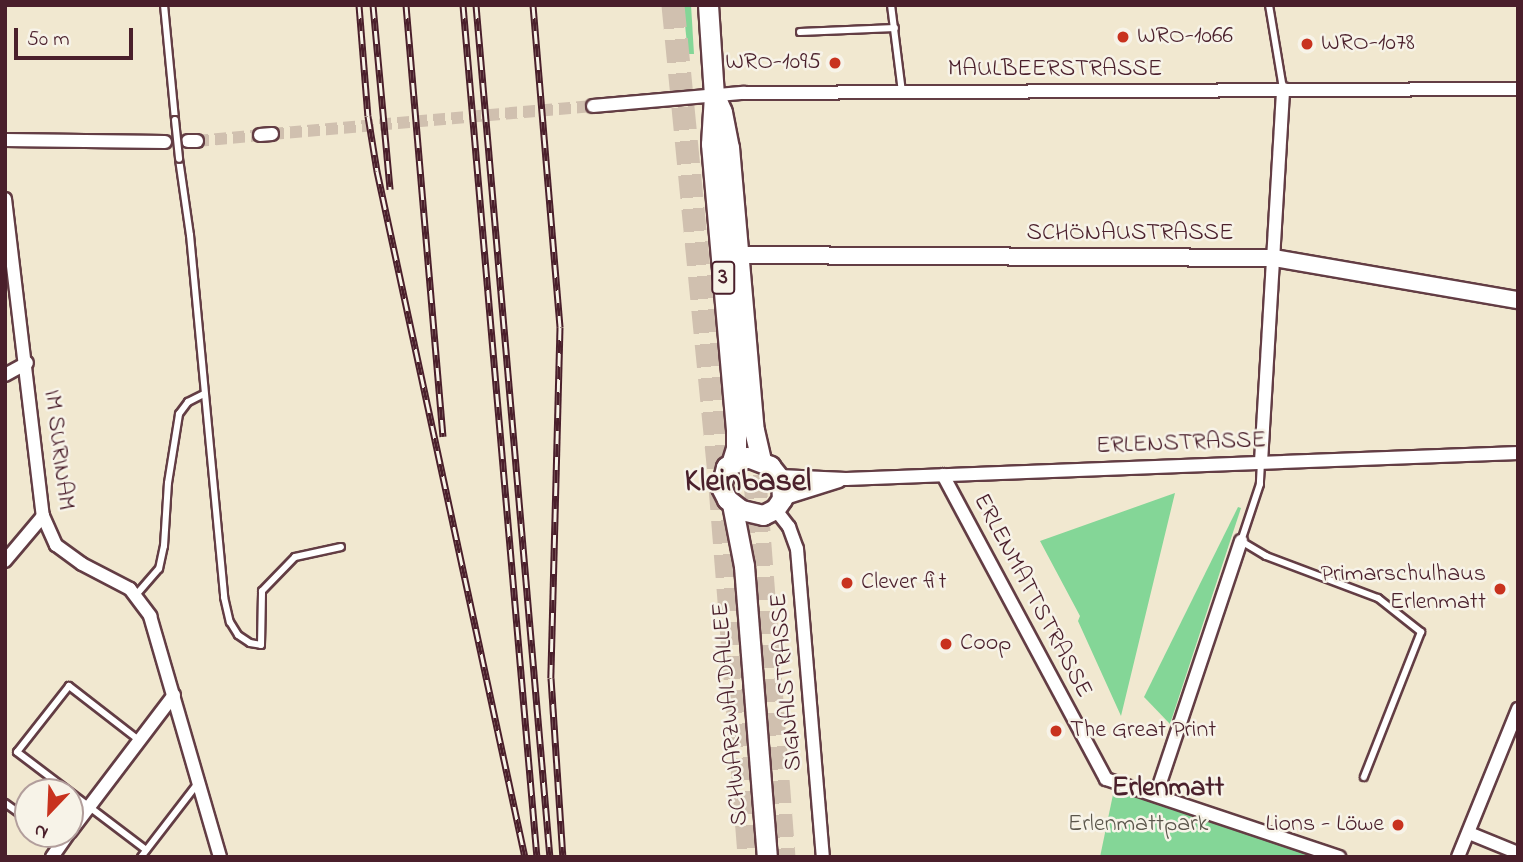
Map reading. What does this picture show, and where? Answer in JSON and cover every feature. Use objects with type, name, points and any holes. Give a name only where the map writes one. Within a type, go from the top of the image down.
[{"type":"main road","name":"3","points":[[708,5],[714,95],[711,144],[736,432],[736,452],[721,481],[724,494],[732,504]]},
{"type":"main road","name":"3","points":[[714,95],[722,112],[729,147],[756,450],[761,461]]},
{"type":"main road","points":[[732,461],[747,457],[761,461],[779,476],[783,486],[778,504],[756,516],[732,504]]},
{"type":"main road","name":"SCHWARZWALDALLEE","points":[[732,504],[744,566],[767,857]]},
{"type":"main road","name":"SCHWARZWALDALLEE","points":[[744,566],[756,516]]},
{"type":"street","points":[[1261,462],[1283,89]]},
{"type":"street","name":"MAULBEERSTRASSE","points":[[593,106],[714,95],[1518,89]]},
{"type":"street","points":[[5,140],[165,142]]},
{"type":"street","name":"IM SURINAM","points":[[5,202],[27,363],[43,516],[56,545],[82,564],[130,589],[150,616],[220,857]]},
{"type":"street","name":"SCHÖNAUSTRASSE","points":[[739,255],[1274,258],[1518,299]]},
{"type":"street","points":[[5,375],[27,363]]},
{"type":"street","name":"ERLENSTRASSE","points":[[779,476],[846,479],[1518,453]]},
{"type":"street","name":"ERLENMATTSTRASSE","points":[[943,475],[1106,779],[1339,857]]},
{"type":"street","name":"ERLENSTRASSE","points":[[778,504],[846,479]]},
{"type":"street","name":"SIGNALSTRASSE","points":[[778,504],[797,549],[823,857]]},
{"type":"street","points":[[5,561],[43,516]]},
{"type":"street","points":[[1156,795],[1241,541]]},
{"type":"street","points":[[84,814],[174,695]]},
{"type":"street","points":[[1458,857],[1518,709]]},
{"type":"street","points":[[1469,833],[1518,853]]},
{"type":"lane","points":[[164,5],[179,159],[190,235],[224,597],[230,622],[238,635],[250,643],[261,645],[262,590],[295,557],[341,547]]},
{"type":"lane","points":[[891,5],[902,92]]},
{"type":"lane","points":[[1269,5],[1283,89]]},
{"type":"lane","points":[[800,32],[895,28]]},
{"type":"lane","points":[[135,596],[159,569],[179,414],[188,402],[204,394]]},
{"type":"lane","points":[[1261,462],[1260,484],[1241,541],[1266,556],[1378,598],[1421,632],[1364,777]]},
{"type":"lane","points":[[140,741],[69,686],[17,752],[146,850]]},
{"type":"lane","points":[[141,857],[199,782]]},
{"type":"green space","points":[[683,5],[691,5],[694,54],[688,54]]},
{"type":"green space","points":[[1175,493],[1121,716],[1078,621],[1080,616],[1040,541]]},
{"type":"green space","points":[[1238,507],[1241,508],[1170,724],[1144,697]]},
{"type":"green space","name":"Erlenmattpark","points":[[1115,785],[1326,857],[1100,857]]},
{"type":"tunnel","points":[[673,5],[720,486],[749,857]]},
{"type":"tunnel","points":[[272,134],[593,106]]},
{"type":"tunnel","points":[[197,141],[260,135]]},
{"type":"tunnel","points":[[752,441],[784,857]]},
{"type":"railway","points":[[359,5],[368,116],[377,171],[525,857]]},
{"type":"railway","points":[[373,5],[390,189]]},
{"type":"railway","points":[[406,5],[443,436]]},
{"type":"railway","points":[[463,5],[537,857]]},
{"type":"railway","points":[[476,5],[550,857]]},
{"type":"railway","points":[[533,5],[560,327],[551,678],[563,857]]},
{"type":"place","name":"WRO-1066","points":[[1123,37]]},
{"type":"place","name":"WRO-1078","points":[[1307,44]]},
{"type":"place","name":"WRO-1095","points":[[835,63]]},
{"type":"place","name":"Clever fit","points":[[847,583]]},
{"type":"place","name":"Primarschulhaus Erlenmatt","points":[[1500,589]]},
{"type":"place","name":"Coop","points":[[946,644]]},
{"type":"place","name":"The Great Print","points":[[1056,731]]},
{"type":"place","name":"Lions - Löwe","points":[[1398,825]]},
{"type":"district","name":"Kleinbasel","points":[[748,483]]},
{"type":"district","name":"Erlenmatt","points":[[1168,789]]}]
